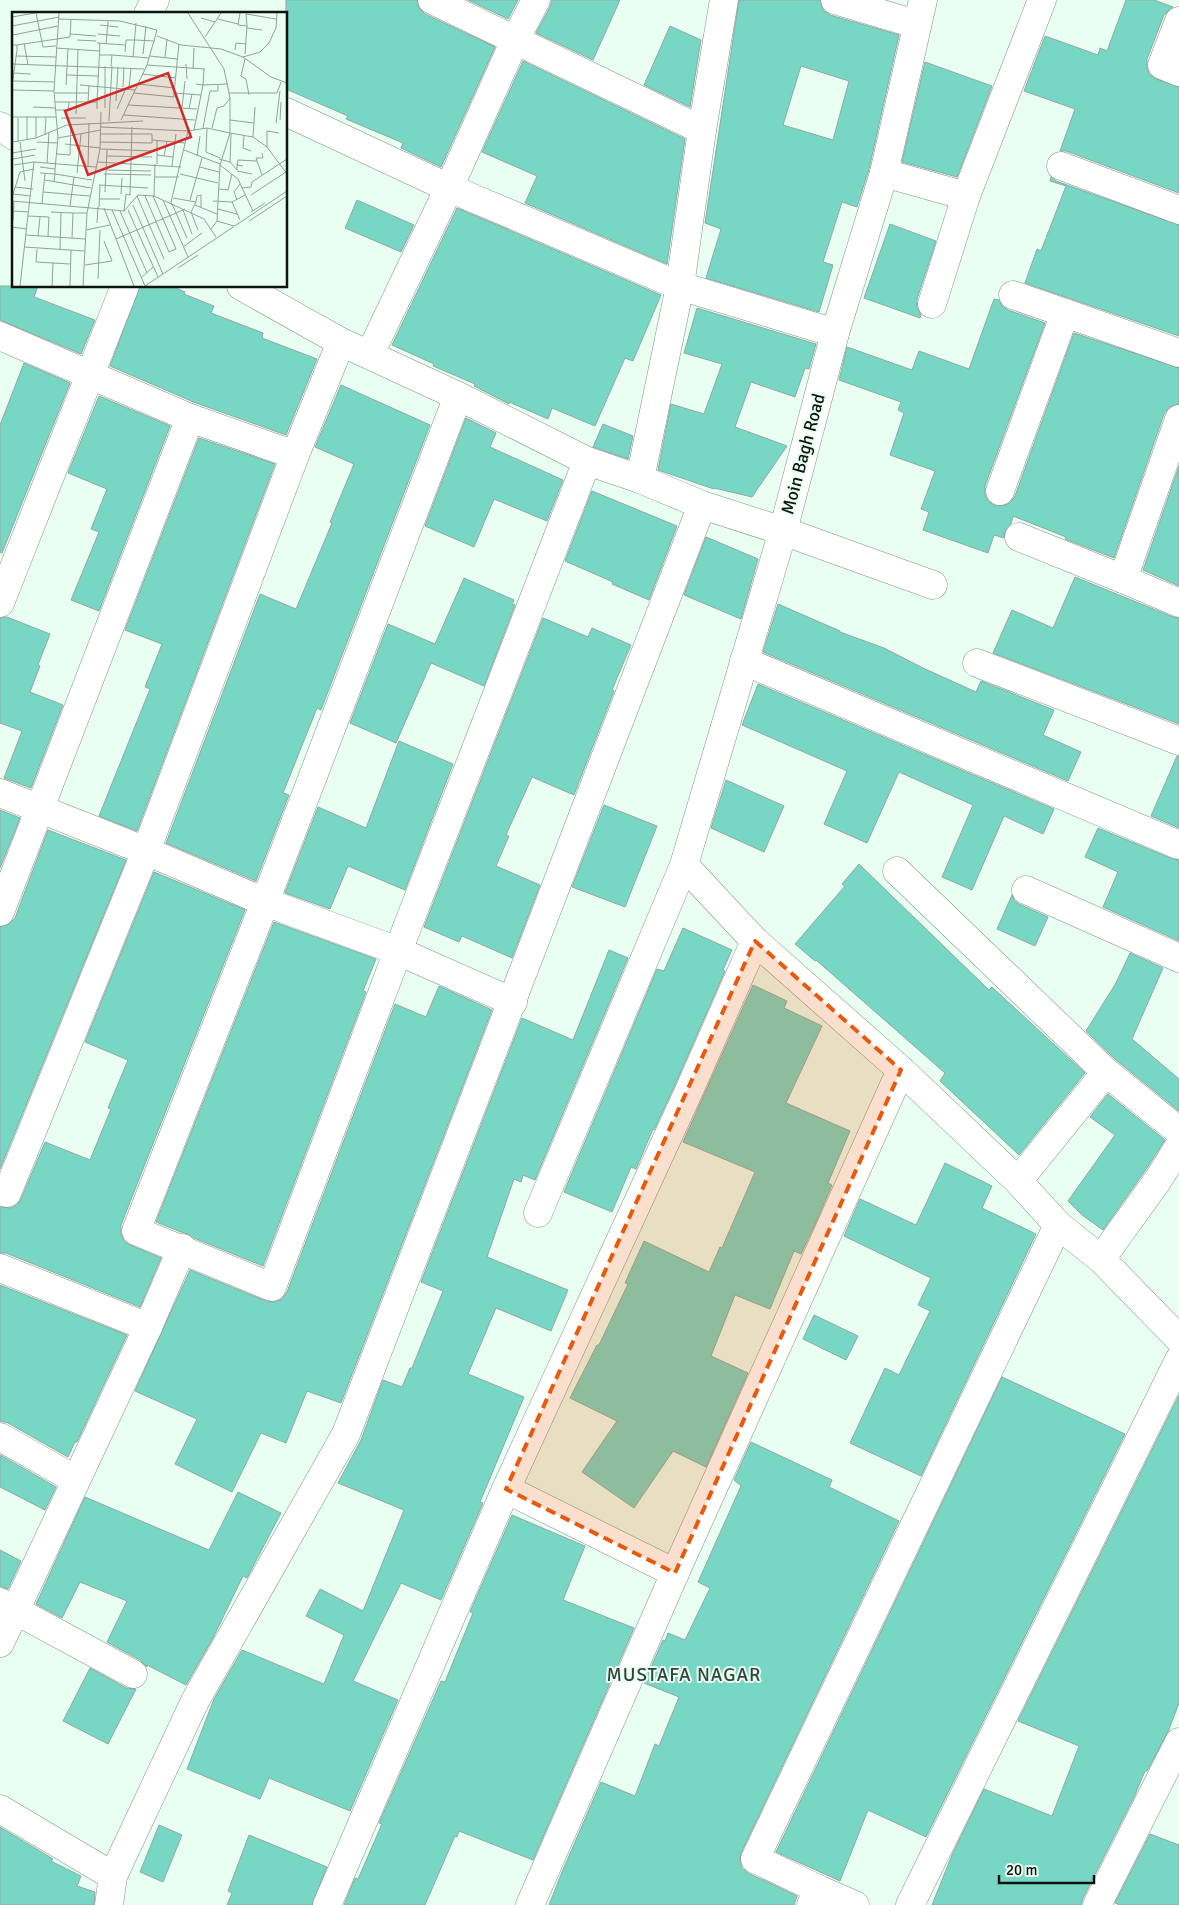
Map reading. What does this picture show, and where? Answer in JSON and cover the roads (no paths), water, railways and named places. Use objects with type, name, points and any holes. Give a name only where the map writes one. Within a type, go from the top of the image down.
[{"type":"street","points":[[149,12],[155,0]]},
{"type":"street","points":[[432,0],[702,130]]},
{"type":"street","points":[[370,354],[450,188],[516,40],[536,0]]},
{"type":"street","points":[[640,479],[680,286],[702,130],[724,0]]},
{"type":"street","points":[[835,0],[919,12]]},
{"type":"street","points":[[932,304],[966,196],[1042,0]]},
{"type":"street","name":"Moin Bagh Road","points":[[245,288],[341,342],[458,396],[587,461],[640,479],[702,505],[783,531],[835,332],[884,173],[919,12]]},
{"type":"street","points":[[1179,21],[1162,66],[1179,72]]},
{"type":"street","points":[[288,113],[450,188],[680,286],[835,332]]},
{"type":"street","points":[[0,126],[12,135]]},
{"type":"street","points":[[1061,166],[1179,210]]},
{"type":"street","points":[[884,173],[966,196]]},
{"type":"street","points":[[0,603],[125,288]]},
{"type":"street","points":[[1013,295],[1179,353]]},
{"type":"street","points":[[1000,491],[1065,312]]},
{"type":"street","points":[[0,336],[190,418],[295,455]]},
{"type":"street","points":[[7,1194],[146,851],[295,455],[341,342]]},
{"type":"street","points":[[458,396],[265,902],[136,1231],[182,1248],[272,1287],[398,951],[587,461]]},
{"type":"street","points":[[0,912],[190,418]]},
{"type":"street","points":[[1123,579],[1177,430]]},
{"type":"street","points":[[110,1905],[113,1876],[195,1701],[346,1434],[702,505]]},
{"type":"street","points":[[538,1213],[684,864],[783,531],[933,585]]},
{"type":"street","points":[[1019,537],[1179,602]]},
{"type":"street","points":[[744,661],[1179,845]]},
{"type":"street","points":[[977,663],[1179,741]]},
{"type":"street","points":[[0,793],[146,851],[265,902],[398,951],[513,1002]]},
{"type":"street","points":[[684,864],[755,940],[901,1070],[1018,1181],[1058,1225],[1101,1259],[1179,1339]]},
{"type":"street","points":[[897,870],[1106,1072],[1179,1131]]},
{"type":"street","points":[[1026,890],[1179,958]]},
{"type":"street","points":[[327,1905],[506,1489],[688,1093],[755,940]]},
{"type":"street","points":[[530,1905],[675,1573],[901,1070]]},
{"type":"street","points":[[1018,1181],[1106,1072]]},
{"type":"street","points":[[1101,1259],[1168,1185],[1179,1146]]},
{"type":"street","points":[[855,1905],[815,1897],[755,1859],[1058,1225]]},
{"type":"street","points":[[0,1643],[8,1606],[76,1480],[148,1327],[182,1248]]},
{"type":"street","points":[[0,1268],[148,1327]]},
{"type":"street","points":[[910,1905],[1179,1360]]},
{"type":"street","points":[[0,1436],[76,1480]]},
{"type":"street","points":[[506,1489],[675,1573]]},
{"type":"street","points":[[8,1606],[133,1674]]},
{"type":"street","points":[[1097,1905],[1179,1742]]},
{"type":"street","points":[[0,1808],[113,1876]]},
{"type":"district","name":"MUSTAFA NAGAR","points":[[684,1675]]}]
